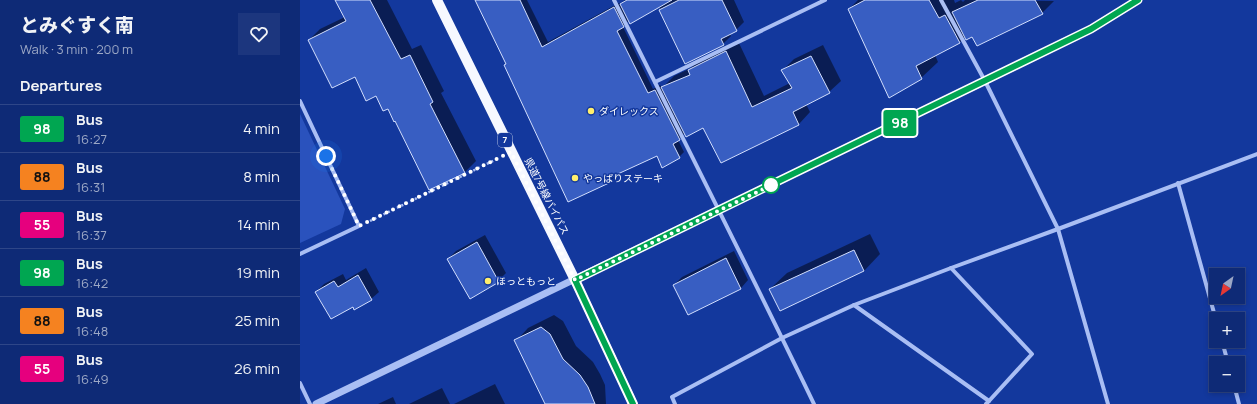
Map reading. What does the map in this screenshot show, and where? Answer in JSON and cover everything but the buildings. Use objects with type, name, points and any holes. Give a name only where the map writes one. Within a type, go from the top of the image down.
[{"type":"main road","name":"県道7号線バイパス","points":[[437,0],[575,280],[633,404]]},
{"type":"street","points":[[614,0],[720,210],[814,404]]},
{"type":"street","points":[[655,82],[825,0]]},
{"type":"street","points":[[941,0],[985,81],[1058,229],[1108,404]]},
{"type":"street","points":[[316,404],[720,210],[1091,29],[1138,0]]},
{"type":"street","points":[[300,100],[359,226],[300,254]]},
{"type":"street","points":[[675,404],[672,397],[782,338],[854,305],[1257,154]]},
{"type":"street","points":[[1178,183],[1214,312]]},
{"type":"street","points":[[854,305],[987,403],[1032,354],[951,268]]},
{"type":"street","points":[[300,383],[310,404]]},
{"type":"street","points":[[1236,392],[1239,404]]},
{"type":"path","points":[[359,226],[511,152]]},
{"type":"shaded area","points":[[300,114],[345,209],[341,224],[300,243]]},
{"type":"bus line","name":"98","points":[[633,404],[575,280],[1091,29],[1138,0]]},
{"type":"place","name":"ダイレックス","points":[[591,111]]},
{"type":"place","name":"やっぱりステーキ","points":[[575,178]]},
{"type":"place","name":"ほっともっと","points":[[488,281]]},
{"type":"route","points":[[326,156],[359,226],[511,152],[575,280],[776,183],[771,185]]}]
